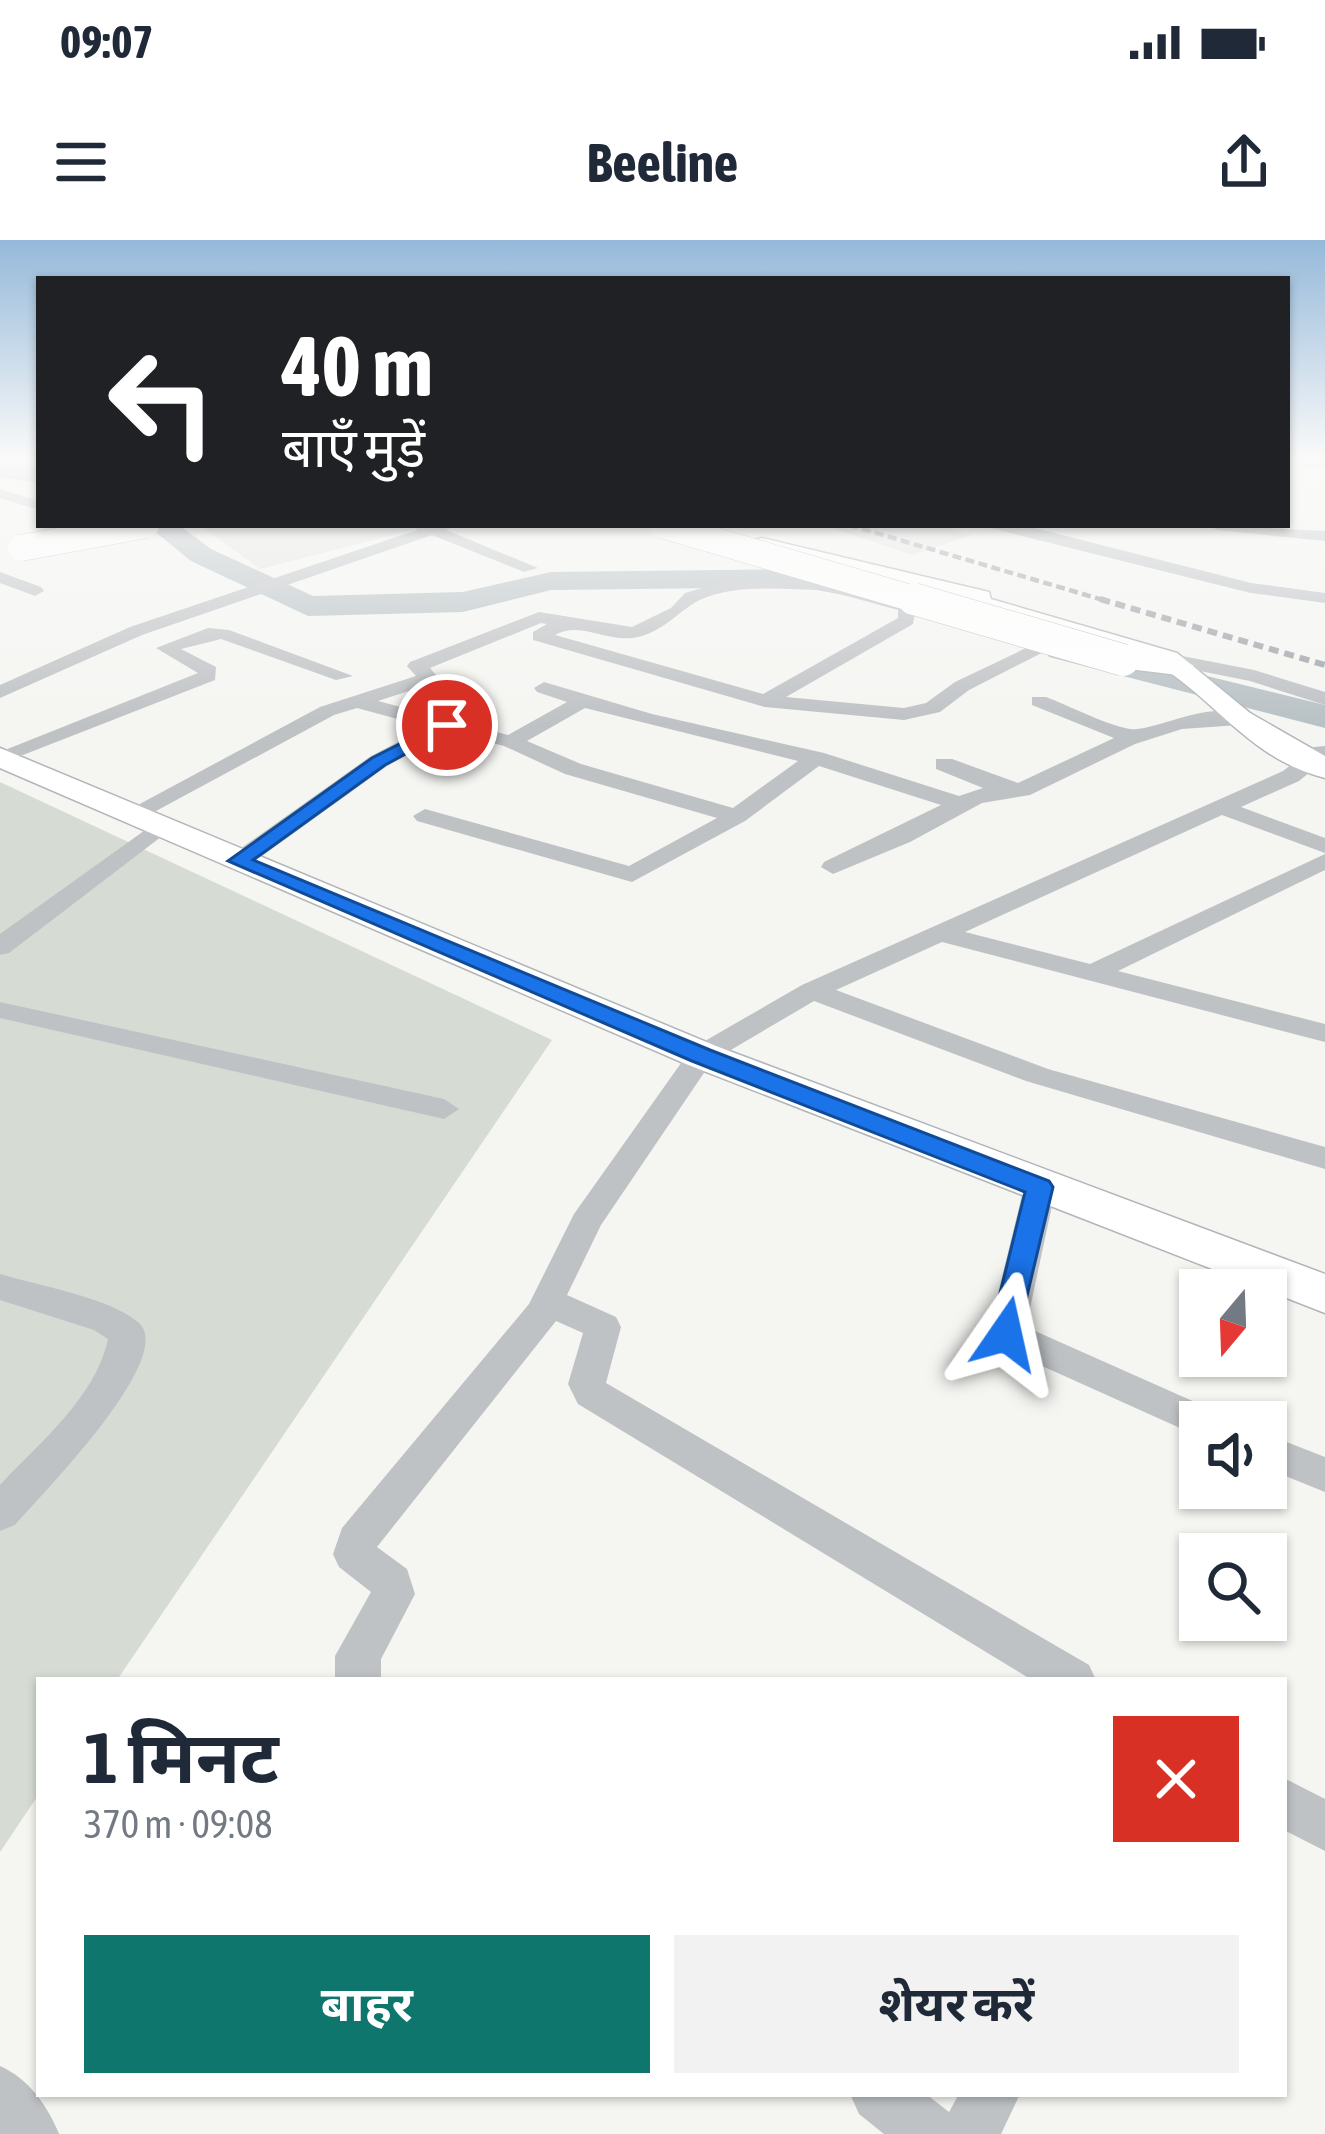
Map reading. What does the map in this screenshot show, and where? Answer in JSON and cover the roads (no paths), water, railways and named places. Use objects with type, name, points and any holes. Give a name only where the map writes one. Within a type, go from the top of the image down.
[{"type":"main road","points":[[742,548],[1123,660],[1188,667]]},
{"type":"street","points":[[0,692],[136,631],[373,548]]},
{"type":"street","points":[[484,548],[530,568]]},
{"type":"street","points":[[750,548],[1079,630],[1188,667],[1255,676],[1325,700]]},
{"type":"street","points":[[775,548],[1103,629],[1188,667],[1240,714],[1320,759]]},
{"type":"street","points":[[1096,548],[1251,588],[1325,598]]},
{"type":"street","points":[[0,577],[35,591]]},
{"type":"street","points":[[0,947],[148,819],[327,711],[423,680],[427,675],[417,666],[449,657],[496,632],[539,616],[621,634],[636,632],[677,612],[691,597],[726,586],[826,585],[907,607],[908,620],[765,700]]},
{"type":"street","points":[[566,621],[539,636],[765,700],[853,711],[920,713],[962,686],[1079,630]]},
{"type":"street","points":[[2,757],[208,676],[209,671],[166,648],[208,633],[344,676]]},
{"type":"street","points":[[544,688],[901,780],[957,803]]},
{"type":"street","points":[[354,701],[460,726],[573,769],[737,816]]},
{"type":"street","points":[[511,742],[583,701]]},
{"type":"street","points":[[1039,701],[1134,738]]},
{"type":"street","points":[[944,764],[1000,787],[1022,790],[1179,719],[1240,714]]},
{"type":"street","points":[[238,861],[304,810],[442,725]]},
{"type":"street","points":[[2,757],[701,1055],[1325,1294]]},
{"type":"street","points":[[424,816],[624,875],[638,873],[737,816],[816,758]]},
{"type":"street","points":[[358,1677],[358,1656],[393,1594],[392,1583],[359,1561],[357,1541],[548,1306],[548,1295],[586,1222],[701,1055],[812,991],[1320,759]]},
{"type":"street","points":[[832,867],[897,839],[957,803],[1000,787]]},
{"type":"street","points":[[1218,806],[1325,846]]},
{"type":"street","points":[[1091,974],[1325,861]]},
{"type":"street","points":[[941,934],[1325,1033]]},
{"type":"street","points":[[812,991],[1037,1075],[1325,1158]]},
{"type":"street","points":[[0,1010],[444,1109]]},
{"type":"street","points":[[1040,1187],[1006,1334],[1179,1412]]},
{"type":"street","points":[[0,1287],[107,1320],[128,1334],[128,1354],[104,1390],[0,1513]]},
{"type":"street","points":[[548,1306],[603,1327],[587,1384],[592,1393],[1067,1677]]},
{"type":"street","points":[[1287,1459],[1325,1475]]},
{"type":"street","points":[[1287,1805],[1325,1826]]},
{"type":"street","points":[[0,2095],[30,2134]]},
{"type":"street","points":[[884,2097],[931,2134]]},
{"type":"street","points":[[969,2134],[989,2097]]},
{"type":"waterway","points":[[192,548],[308,606],[463,602],[551,581],[800,578],[877,592]]},
{"type":"waterway","points":[[1061,650],[1325,717]]},
{"type":"railway","points":[[928,548],[1110,602]]},
{"type":"railway","points":[[1100,599],[1325,665]]}]
